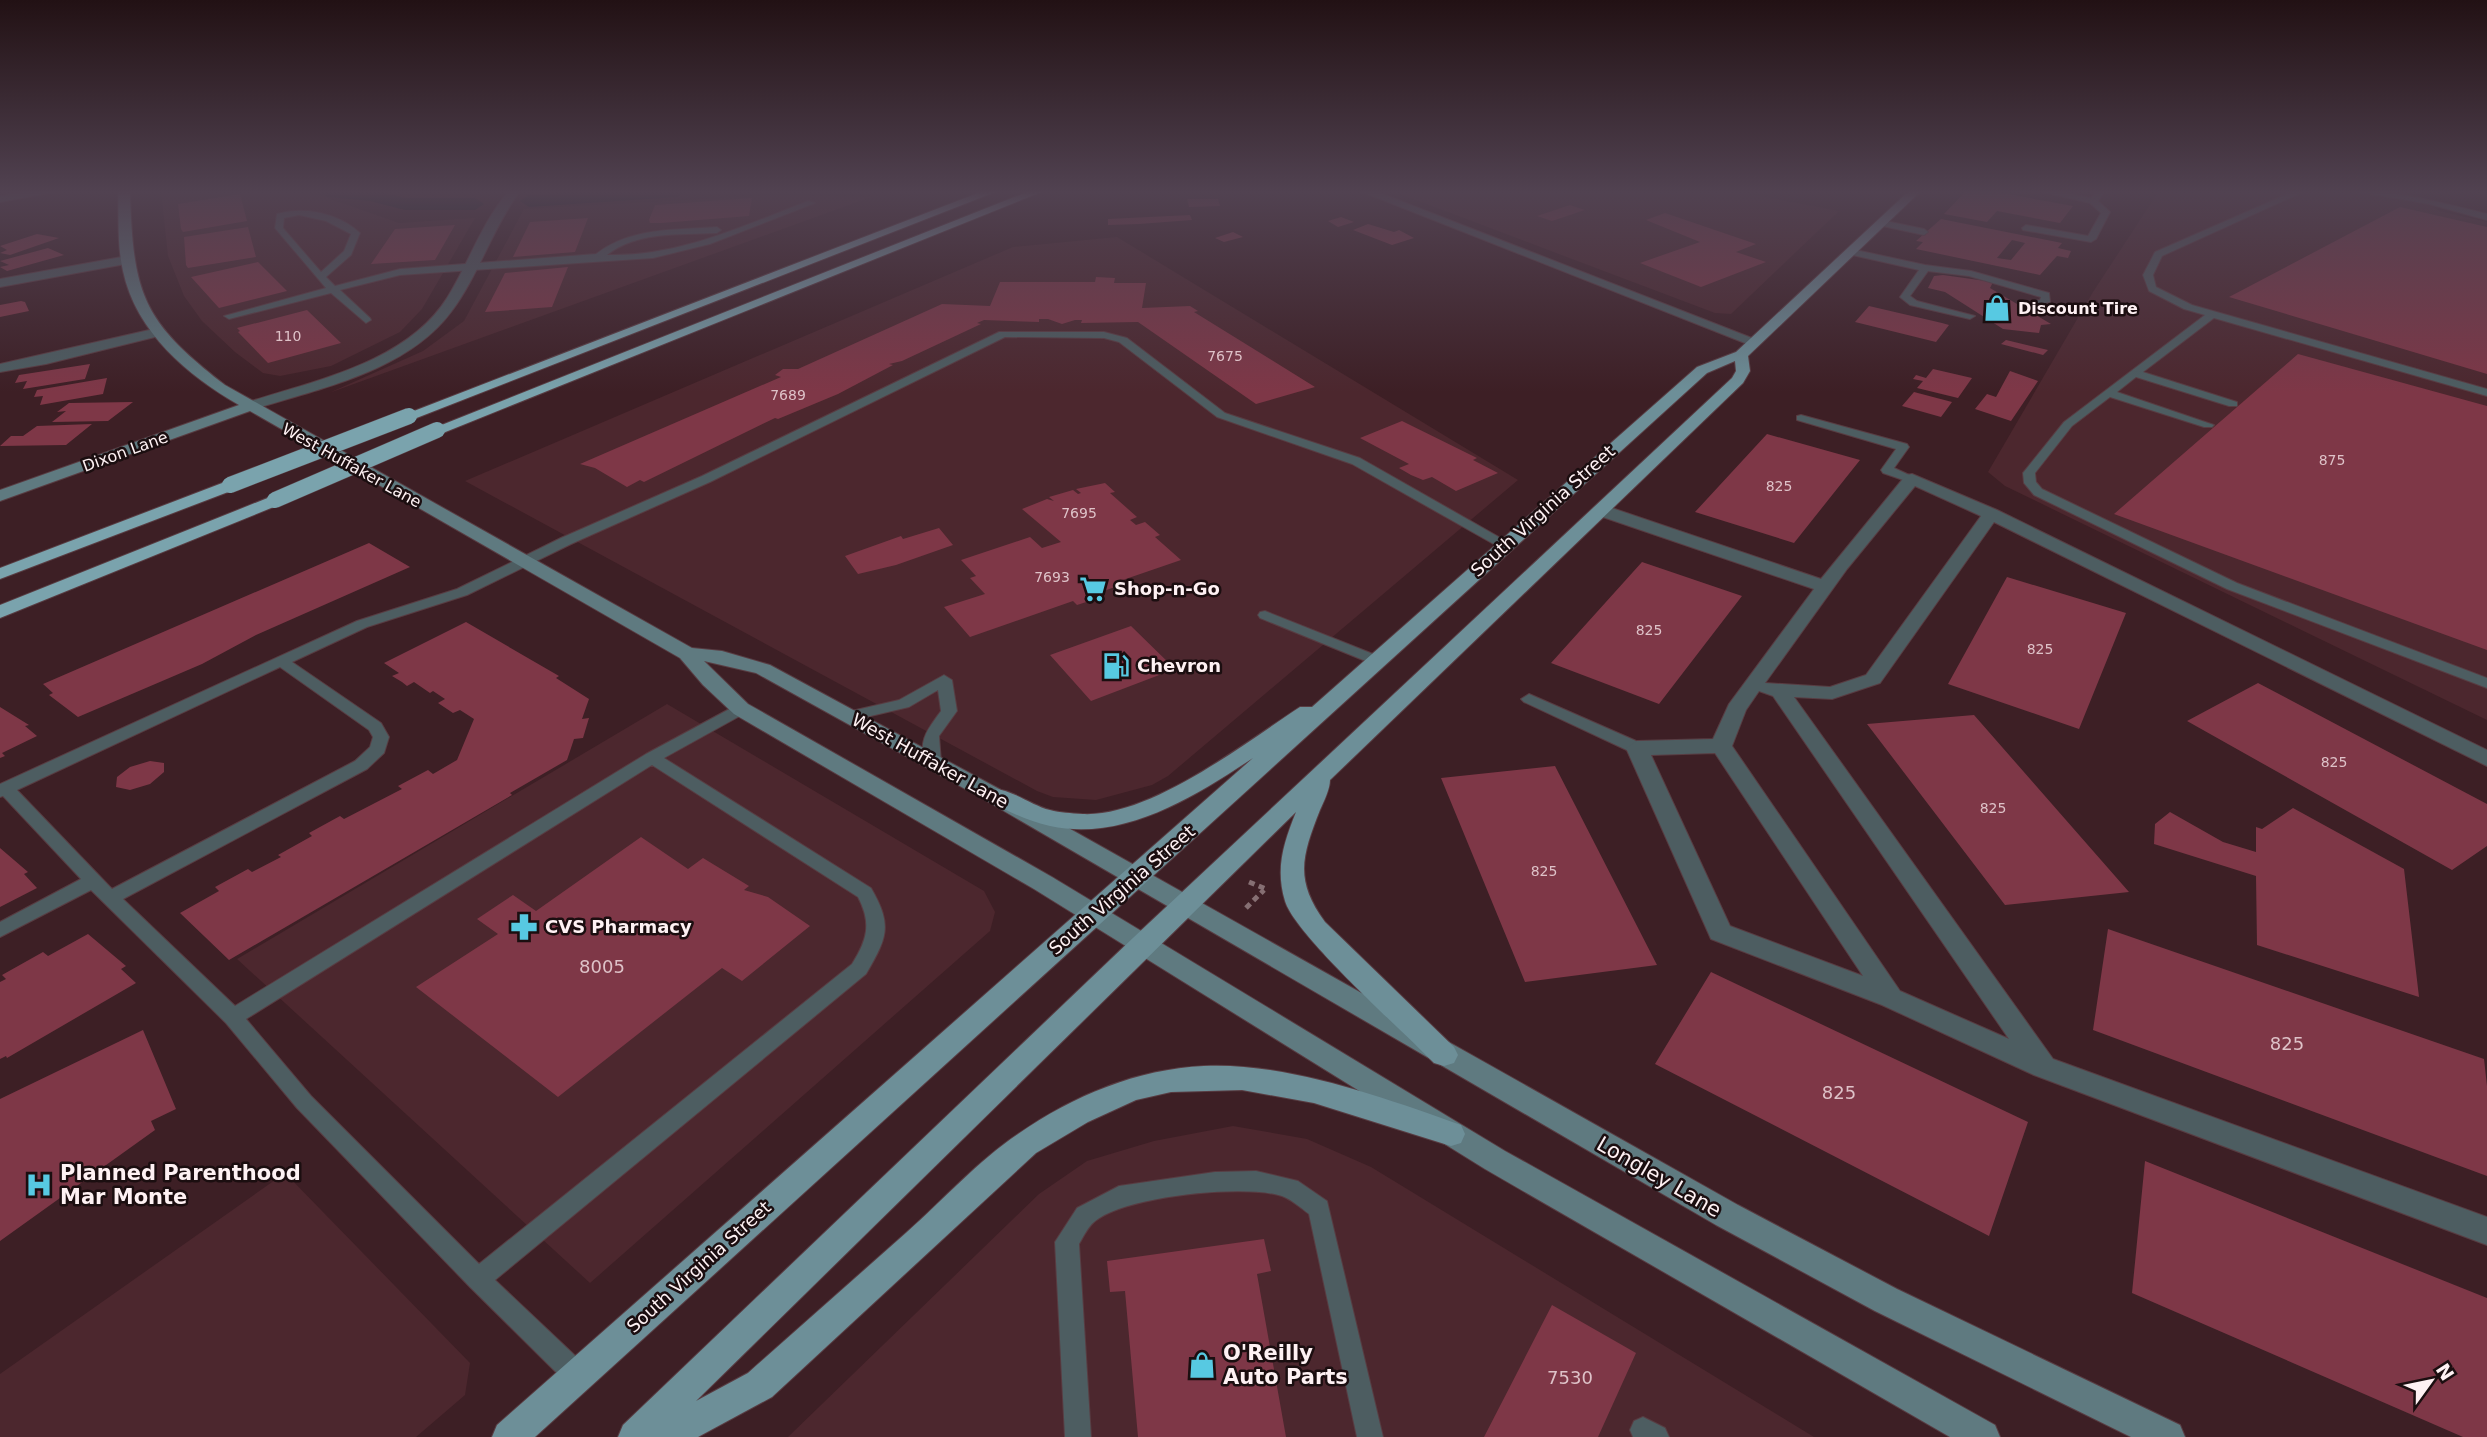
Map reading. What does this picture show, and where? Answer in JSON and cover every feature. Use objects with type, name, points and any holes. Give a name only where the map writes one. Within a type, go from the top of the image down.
[{"type":"highway","points":[[0,573],[819,258]]},
{"type":"highway","points":[[0,612],[275,500],[437,430],[870,258]]},
{"type":"main road","name":"South Virginia Street","points":[[509,1437],[1359,679],[1504,544],[1702,370],[1741,355],[1845,258]]},
{"type":"main road","name":"South Virginia Street","points":[[635,1437],[1133,938],[1323,775],[1738,380],[1743,371],[1741,355]]},
{"type":"main road","points":[[993,795],[1053,820],[1091,820],[1136,813],[1167,801],[1359,679]]},
{"type":"main road","points":[[1323,775],[1296,841],[1291,865],[1297,902],[1315,929],[1444,1055]]},
{"type":"main road","points":[[663,1437],[760,1385],[1026,1144],[1071,1116],[1120,1094],[1172,1080],[1242,1079],[1280,1084],[1451,1134]]},
{"type":"street","points":[[250,406],[364,365],[421,335],[445,312],[476,258]]},
{"type":"street","points":[[1538,258],[1755,342]]},
{"type":"street","points":[[0,284],[127,260]]},
{"type":"street","name":"West Huffaker Lane","points":[[127,260],[138,301],[158,332],[191,366],[250,406],[687,654],[710,681],[741,709],[1133,938]]},
{"type":"street","points":[[0,368],[46,360],[158,332]]},
{"type":"street","name":"Dixon Lane","points":[[0,496],[250,406]]},
{"type":"street","points":[[1721,746],[1736,709],[1825,587],[1912,479],[1991,514],[2487,759]]},
{"type":"street","points":[[1600,509],[1825,587]]},
{"type":"street","points":[[1753,686],[1832,692],[1873,679],[1991,514]]},
{"type":"street","name":"West Huffaker Lane","points":[[687,654],[722,657],[763,669],[993,795],[1175,900]]},
{"type":"street","points":[[1779,690],[2044,1067]]},
{"type":"street","points":[[1721,746],[1637,748],[1720,932],[1891,998],[2044,1067],[2487,1231]]},
{"type":"street","points":[[1721,746],[1891,998]]},
{"type":"street","name":"Longley Lane","points":[[1175,900],[1727,1215],[1886,1300],[2168,1437]]},
{"type":"street","points":[[1133,938],[1451,1134],[1983,1437]]},
{"type":"lane","points":[[304,258],[331,289],[366,320]]},
{"type":"lane","points":[[320,278],[342,258]]},
{"type":"lane","points":[[229,316],[400,272],[586,258]]},
{"type":"lane","points":[[608,258],[641,258]]},
{"type":"lane","points":[[1879,258],[1992,278],[2014,288],[2046,295],[2045,302],[2034,303]]},
{"type":"lane","points":[[2156,258],[2148,275],[2152,289],[2166,298],[2211,315],[2487,393]]},
{"type":"lane","points":[[1925,268],[1905,297],[1914,303],[1970,316]]},
{"type":"lane","points":[[2211,315],[2067,424],[2029,473],[2030,482],[2038,492],[2232,586],[2487,683]]},
{"type":"lane","points":[[578,1376],[478,1279],[304,1102],[233,1017],[3,790],[377,618],[463,593],[524,562],[706,479],[1003,334],[1104,335],[1123,340],[1221,415],[1356,461],[1504,544]]},
{"type":"lane","points":[[2134,373],[2232,404]]},
{"type":"lane","points":[[2108,393],[2208,425]]},
{"type":"lane","points":[[1801,418],[1903,447],[1887,470],[1912,479]]},
{"type":"lane","points":[[1265,615],[1378,661]]},
{"type":"lane","points":[[110,898],[361,765],[378,749],[380,737],[375,727],[281,661]]},
{"type":"lane","points":[[849,716],[904,704],[944,680],[949,711],[931,736],[933,762]]},
{"type":"lane","points":[[1529,699],[1637,748]]},
{"type":"lane","points":[[233,1017],[652,758],[741,709]]},
{"type":"lane","points":[[478,1279],[859,969],[879,936],[877,915],[865,893],[652,758]]},
{"type":"lane","points":[[0,930],[93,881]]},
{"type":"lane","points":[[1078,1437],[1067,1242],[1085,1215],[1119,1196],[1214,1182],[1256,1181],[1290,1188],[1319,1208],[1370,1437]]},
{"type":"path","points":[[1245,880],[1264,890]]},
{"type":"path","points":[[1245,909],[1264,890],[1277,888]]},
{"type":"shaded area","points":[[169,258],[452,258],[422,309],[400,332],[331,366],[280,376],[263,373],[235,352],[202,321],[184,296]]},
{"type":"shaded area","points":[[498,258],[702,258],[329,393],[423,351],[464,321]]},
{"type":"shaded area","points":[[987,258],[1152,258],[1518,480],[1168,776],[1152,785],[1096,800],[1053,797],[1037,791],[465,481]]},
{"type":"shaded area","points":[[1570,258],[1790,258],[1731,314],[1715,313]]},
{"type":"shaded area","points":[[2115,258],[2487,258],[2487,720],[2005,486],[1988,472]]},
{"type":"shaded area","points":[[667,704],[984,891],[995,912],[990,931],[590,1283],[237,959]]},
{"type":"shaded area","points":[[1233,1126],[1307,1139],[1371,1167],[1814,1437],[788,1437],[1039,1194],[1087,1161],[1154,1141]]},
{"type":"shaded area","points":[[285,1173],[470,1363],[465,1395],[416,1437],[0,1437],[0,1374]]},
{"type":"building","points":[[11,258],[53,258],[7,271],[0,267],[9,265],[0,261]]},
{"type":"building","points":[[186,258],[249,258],[188,268]]},
{"type":"building","points":[[375,258],[436,258],[435,260],[371,264]]},
{"type":"building","points":[[1654,258],[1754,258],[1766,262],[1701,287],[1640,263]]},
{"type":"building","points":[[1959,258],[2055,258],[2040,275]]},
{"type":"building","points":[[2303,258],[2487,258],[2487,374],[2229,297]]},
{"type":"building","points":[[258,262],[287,291],[219,308],[191,277]]},
{"type":"building","points":[[568,267],[552,307],[485,312],[505,273]]},
{"type":"building","name":"Discount Tire","points":[[1934,276],[1993,282],[1990,288],[2051,324],[2041,325],[2039,333],[2003,329],[1945,292],[1928,288]]},
{"type":"building","points":[[1096,277],[1115,278],[1114,283],[1146,283],[1142,308],[1190,306],[1198,311],[1194,312],[1315,387],[1256,404],[1138,322],[1081,323],[1082,320],[1075,320],[1062,324],[1048,319],[1039,319],[1039,322],[984,320],[977,323],[981,324],[902,361],[889,364],[893,365],[838,394],[775,418],[644,482],[640,480],[627,487],[595,468],[580,464],[781,377],[775,375],[783,369],[798,369],[942,304],[990,306],[1000,282],[1095,282]]},
{"type":"building","points":[[25,302],[29,311],[0,317],[0,305]]},
{"type":"building","points":[[1869,306],[1949,325],[1936,342],[1855,322]]},
{"type":"building","points":[[307,310],[341,343],[268,363],[238,332],[240,331],[237,328]]},
{"type":"building","points":[[2006,340],[2048,350],[2043,355],[2001,344]]},
{"type":"building","points":[[2298,354],[2487,406],[2487,650],[2114,514]]},
{"type":"building","points":[[90,364],[85,379],[23,389],[27,381],[15,383],[19,375]]},
{"type":"building","points":[[1933,369],[1972,378],[1958,398],[1917,388],[1923,381],[1913,379],[1916,375],[1926,378]]},
{"type":"building","points":[[2010,371],[2038,381],[2011,421],[1975,409],[1987,394],[1996,397]]},
{"type":"building","points":[[107,378],[103,394],[40,405],[43,396],[34,397],[37,390]]},
{"type":"building","points":[[1914,392],[1952,402],[1941,417],[1902,406]]},
{"type":"building","points":[[133,402],[108,421],[52,422],[66,411],[57,412],[69,403]]},
{"type":"building","points":[[1402,421],[1477,458],[1473,460],[1498,473],[1456,491],[1432,477],[1423,480],[1411,475],[1399,468],[1409,464],[1360,438]]},
{"type":"building","points":[[92,424],[66,445],[0,446],[11,436],[23,436],[37,426]]},
{"type":"building","points":[[1767,434],[1860,460],[1794,543],[1695,512]]},
{"type":"building","points":[[1105,483],[1115,492],[1110,493],[1137,517],[1130,520],[1136,525],[1145,522],[1160,535],[1155,537],[1181,560],[1114,583],[1115,587],[1101,592],[1105,596],[1077,605],[1073,601],[970,637],[944,607],[985,594],[970,578],[976,576],[961,560],[1030,537],[1042,548],[1061,542],[1022,509],[1047,499],[1054,501],[1049,497],[1073,490],[1078,494],[1081,493],[1076,489]]},
{"type":"building","points":[[939,528],[953,545],[896,565],[858,574],[845,556],[901,536],[903,539]]},
{"type":"building","points":[[369,543],[410,567],[256,635],[202,664],[78,717],[49,695],[53,693],[43,684]]},
{"type":"building","points":[[1642,562],[1742,596],[1659,704],[1551,663]]},
{"type":"building","points":[[2007,577],[2126,613],[2079,729],[1948,684]]},
{"type":"building","points":[[466,622],[559,676],[556,678],[589,699],[582,719],[589,718],[583,738],[574,739],[567,760],[510,793],[512,795],[229,960],[180,913],[219,891],[215,887],[248,869],[252,872],[281,857],[278,855],[312,836],[309,833],[340,816],[344,819],[402,789],[398,786],[428,770],[433,774],[457,760],[474,719],[460,710],[453,713],[438,703],[445,699],[433,691],[430,693],[414,682],[407,686],[392,676],[399,673],[384,663]]},
{"type":"building","points":[[1131,626],[1175,669],[1091,701],[1050,655]]},
{"type":"building","points":[[2258,683],[2487,804],[2487,846],[2452,870],[2187,721]]},
{"type":"building","points":[[0,707],[29,725],[25,726],[37,736],[2,753],[5,756],[0,758]]},
{"type":"building","points":[[1974,715],[2129,892],[2005,905],[1867,724]]},
{"type":"building","points":[[150,761],[164,763],[164,772],[150,784],[130,790],[116,787],[117,777],[130,767]]},
{"type":"building","points":[[1555,766],[1657,965],[1525,982],[1441,778]]},
{"type":"building","points":[[2293,808],[2404,869],[2419,997],[2257,945],[2256,876],[2154,844],[2155,824],[2170,812],[2223,842],[2256,852],[2256,827],[2262,829]]},
{"type":"building","name":"CVS Pharmacy","points":[[641,837],[688,869],[703,858],[749,886],[744,890],[768,897],[810,926],[742,981],[722,968],[558,1097],[416,987],[498,934],[477,919],[513,895],[536,911]]},
{"type":"building","points":[[0,848],[28,872],[24,874],[37,888],[0,907]]},
{"type":"building","points":[[2108,929],[2484,1059],[2487,1086],[2487,1176],[2093,1030]]},
{"type":"building","points":[[88,934],[126,966],[121,969],[136,983],[7,1058],[6,1056],[0,1059],[0,982],[6,979],[2,975],[43,952],[48,956]]},
{"type":"building","points":[[1711,972],[2028,1122],[1989,1236],[1655,1064]]},
{"type":"building","name":"Planned Parenthood Mar Monte","points":[[143,1030],[176,1109],[151,1121],[155,1130],[0,1241],[0,1099]]},
{"type":"building","points":[[2145,1161],[2487,1298],[2487,1437],[2463,1437],[2132,1293]]},
{"type":"building","name":"O'Reilly Auto Parts","points":[[1264,1239],[1271,1271],[1257,1274],[1286,1437],[1138,1437],[1125,1291],[1110,1292],[1107,1261]]},
{"type":"building","points":[[1552,1305],[1636,1353],[1598,1437],[1484,1437]]},
{"type":"place","name":"Discount Tire","points":[[1997,308]]},
{"type":"place","name":"Shop-n-Go","points":[[1093,589]]},
{"type":"place","name":"Chevron","points":[[1116,666]]},
{"type":"place","name":"CVS Pharmacy","points":[[524,927]]},
{"type":"place","name":"Planned Parenthood Mar Monte","points":[[39,1185]]},
{"type":"place","name":"O'Reilly Auto Parts","points":[[1202,1365]]}]
